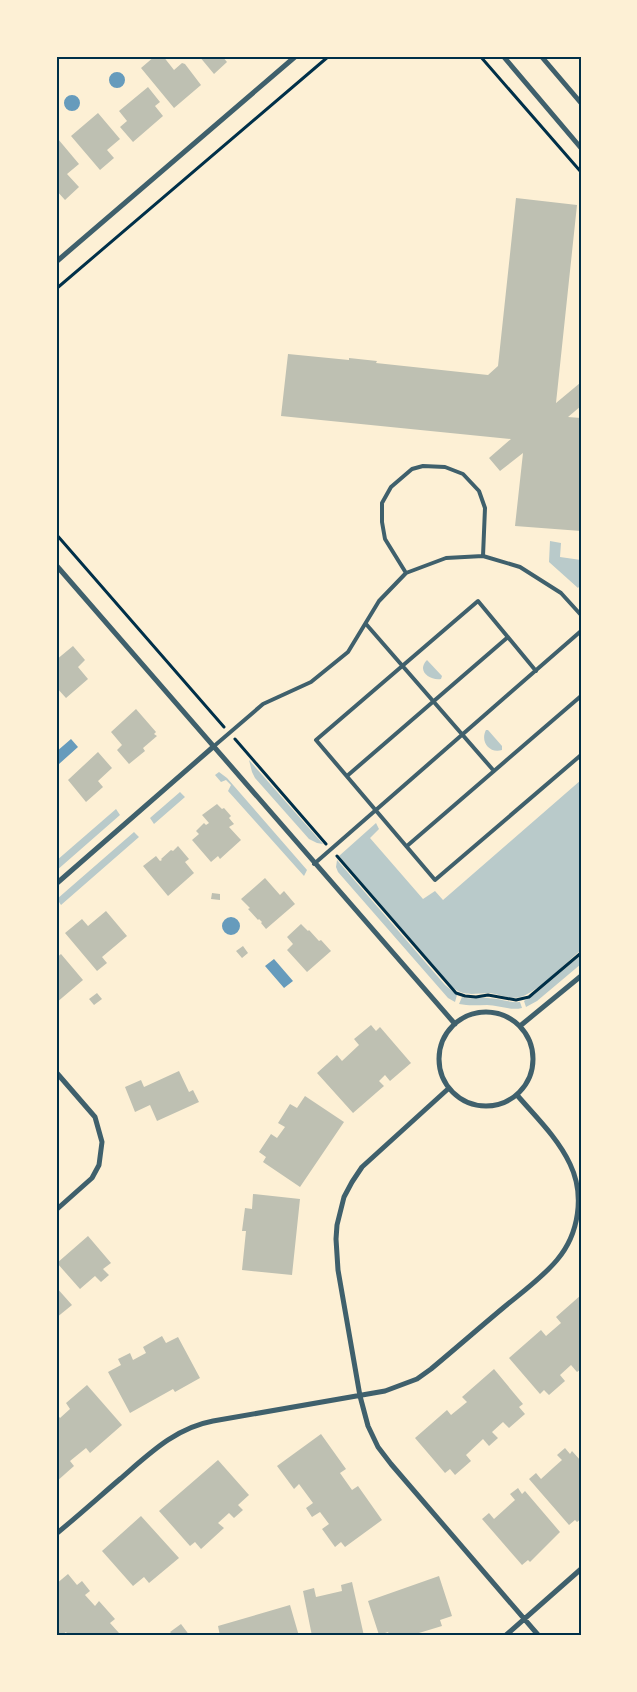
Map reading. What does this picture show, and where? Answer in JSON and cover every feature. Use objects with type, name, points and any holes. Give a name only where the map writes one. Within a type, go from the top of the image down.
[{"type":"street","points":[[283,56],[289,62]]},
{"type":"street","points":[[56,262],[296,56]]},
{"type":"street","points":[[502,56],[581,148]]},
{"type":"street","points":[[541,56],[581,103]]},
{"type":"street","points":[[56,565],[213,748],[455,1024]]},
{"type":"street","points":[[56,884],[213,748]]},
{"type":"street","points":[[520,1026],[581,976]]},
{"type":"street","points":[[488,1012],[506,1016],[520,1026],[530,1042],[534,1061],[528,1080],[517,1095],[500,1104],[481,1106],[464,1100],[449,1088],[441,1072],[439,1055],[444,1038],[455,1024],[471,1015],[488,1012]]},
{"type":"street","points":[[56,1072],[95,1117],[102,1142],[99,1165],[92,1178],[56,1210]]},
{"type":"street","points":[[449,1088],[362,1167],[352,1182],[340,1210],[336,1240],[338,1270],[360,1396],[368,1426],[384,1456],[539,1636]]},
{"type":"street","points":[[56,1534],[161,1444],[187,1428],[213,1420],[360,1396],[401,1386],[417,1379],[548,1270],[565,1249],[575,1225],[578,1189],[564,1152],[517,1095]]},
{"type":"street","points":[[505,1636],[581,1569]]},
{"type":"lane","points":[[406,573],[385,538],[382,522],[382,503],[391,487],[412,469],[423,466],[446,467],[463,474],[479,491],[485,508],[483,556]]},
{"type":"lane","points":[[213,748],[263,704],[311,682],[348,652],[379,601],[406,573],[446,558],[483,556],[520,567],[561,593],[581,615]]},
{"type":"lane","points":[[536,671],[478,601],[316,740],[435,880],[581,755]]},
{"type":"lane","points":[[366,624],[494,771]]},
{"type":"lane","points":[[314,864],[581,631]]},
{"type":"lane","points":[[346,776],[508,638]]},
{"type":"lane","points":[[407,846],[581,696]]},
{"type":"path","points":[[56,289],[329,56]]},
{"type":"path","points":[[480,56],[581,172]]},
{"type":"path","points":[[56,534],[456,993],[476,997],[488,995],[510,1000],[524,999],[529,997],[581,953]]},
{"type":"shaded area","points":[[550,541],[561,543],[560,557],[581,560],[581,584],[578,588],[549,562]]},
{"type":"shaded area","points":[[427,660],[442,676],[441,679],[429,677],[426,674],[423,668]]},
{"type":"shaded area","points":[[486,730],[502,746],[502,750],[493,750],[487,746],[484,738]]},
{"type":"shaded area","points":[[249,760],[323,844],[309,839],[255,778]]},
{"type":"shaded area","points":[[219,772],[227,778],[307,870],[304,876],[228,791],[231,785],[226,780],[221,782],[215,775]]},
{"type":"shaded area","points":[[581,780],[581,950],[542,984],[520,997],[508,997],[490,993],[466,994],[453,988],[339,856],[376,823],[379,829],[370,838],[423,899],[435,891],[443,900]]},
{"type":"shaded area","points":[[180,792],[185,797],[154,824],[150,818]]},
{"type":"shaded area","points":[[116,809],[120,815],[56,871],[56,861]]},
{"type":"shaded area","points":[[134,832],[139,837],[61,905],[57,899]]},
{"type":"shaded area","points":[[337,860],[445,985],[457,995],[455,1002],[448,998],[338,872],[336,867]]},
{"type":"shaded area","points":[[581,955],[581,964],[537,1001],[526,1007],[524,1001],[534,995]]},
{"type":"shaded area","points":[[462,997],[520,1002],[522,1008],[513,1009],[491,1005],[459,1004]]},
{"type":"water","points":[[114,72],[120,72],[125,77],[123,86],[114,88],[109,83],[109,77]]},
{"type":"water","points":[[69,95],[75,95],[80,100],[78,109],[69,111],[64,106],[64,100]]},
{"type":"water","points":[[71,739],[78,747],[59,764],[56,761],[56,752]]},
{"type":"water","points":[[227,917],[235,917],[240,922],[238,933],[227,935],[222,930],[222,922]]},
{"type":"water","points":[[274,959],[293,981],[284,988],[265,966]]},
{"type":"building","points":[[155,56],[163,56],[174,70],[182,63],[185,64],[201,85],[174,108],[141,68]]},
{"type":"building","points":[[199,56],[222,56],[227,62],[214,74]]},
{"type":"building","points":[[148,87],[160,102],[155,106],[163,116],[133,142],[120,127],[127,121],[119,111]]},
{"type":"building","points":[[98,113],[120,139],[107,150],[114,158],[100,170],[71,136]]},
{"type":"building","points":[[58,139],[79,164],[67,174],[79,187],[65,200],[56,190],[56,141]]},
{"type":"building","points":[[516,198],[577,205],[556,403],[580,383],[581,406],[568,417],[581,418],[581,531],[515,526],[523,453],[500,471],[489,458],[511,439],[281,416],[288,354],[349,360],[349,358],[377,361],[376,363],[488,375],[498,366]]},
{"type":"building","points":[[73,646],[85,660],[78,667],[88,679],[66,698],[56,687],[56,660]]},
{"type":"building","points":[[136,709],[156,732],[154,734],[157,736],[143,748],[145,751],[129,764],[117,750],[122,745],[111,732]]},
{"type":"building","points":[[98,752],[112,768],[98,781],[103,787],[86,802],[68,780]]},
{"type":"building","points":[[217,804],[222,809],[224,808],[231,816],[229,818],[234,824],[229,827],[241,840],[220,859],[218,856],[211,862],[192,840],[199,834],[196,831],[204,823],[206,825],[209,823],[202,815]]},
{"type":"building","points":[[178,846],[189,859],[185,862],[194,873],[168,896],[143,866],[156,856],[160,861],[162,860],[171,850],[173,851]]},
{"type":"building","points":[[265,878],[280,895],[284,891],[295,904],[266,929],[241,899]]},
{"type":"building","points":[[212,893],[220,894],[220,900],[211,899]]},
{"type":"building","points":[[106,911],[127,936],[102,957],[107,963],[97,971],[65,933],[82,919],[88,926]]},
{"type":"building","points":[[301,924],[331,951],[307,972],[287,950],[293,944],[287,937]]},
{"type":"building","points":[[243,946],[248,953],[242,958],[236,951]]},
{"type":"building","points":[[61,954],[83,980],[56,1003],[56,958]]},
{"type":"building","points":[[97,993],[102,999],[94,1005],[89,999]]},
{"type":"building","points":[[371,1025],[376,1031],[380,1027],[411,1063],[390,1081],[385,1075],[379,1081],[384,1086],[353,1113],[317,1073],[337,1055],[342,1061],[359,1045],[354,1039]]},
{"type":"building","points":[[179,1071],[189,1092],[193,1090],[199,1102],[157,1121],[150,1105],[135,1112],[125,1087],[141,1080],[144,1087]]},
{"type":"building","points":[[305,1096],[344,1122],[300,1187],[263,1162],[266,1157],[259,1152],[271,1134],[277,1138],[285,1127],[278,1123],[290,1104],[297,1108]]},
{"type":"building","points":[[253,1194],[300,1199],[292,1275],[242,1270],[246,1231],[242,1231],[245,1208],[252,1209]]},
{"type":"building","points":[[88,1236],[111,1263],[103,1269],[109,1275],[101,1282],[95,1276],[80,1289],[57,1263]]},
{"type":"building","points":[[56,1287],[72,1305],[56,1318]]},
{"type":"building","points":[[581,1295],[581,1369],[577,1372],[571,1365],[560,1375],[565,1381],[549,1395],[544,1390],[540,1394],[509,1358],[541,1330],[546,1336],[561,1323],[556,1317]]},
{"type":"building","points":[[162,1336],[166,1343],[178,1337],[200,1378],[175,1392],[173,1389],[130,1413],[108,1372],[121,1365],[118,1359],[130,1353],[133,1360],[146,1353],[143,1347]]},
{"type":"building","points":[[494,1369],[523,1404],[519,1407],[525,1414],[509,1428],[503,1422],[492,1432],[498,1438],[489,1446],[483,1439],[466,1455],[471,1461],[455,1475],[450,1469],[445,1473],[415,1438],[447,1410],[451,1415],[467,1402],[462,1397]]},
{"type":"building","points":[[87,1385],[122,1425],[90,1453],[86,1448],[70,1461],[74,1466],[56,1482],[56,1413],[60,1418],[70,1409],[66,1403]]},
{"type":"building","points":[[321,1434],[346,1469],[340,1473],[352,1490],[358,1486],[382,1520],[345,1547],[341,1542],[335,1547],[322,1529],[329,1524],[320,1512],[312,1517],[306,1508],[313,1503],[299,1484],[294,1489],[277,1466]]},
{"type":"building","points":[[565,1448],[570,1454],[572,1451],[581,1461],[581,1519],[577,1522],[575,1520],[569,1525],[529,1479],[536,1473],[541,1479],[562,1460],[557,1455]]},
{"type":"building","points":[[218,1460],[249,1495],[238,1505],[243,1510],[234,1518],[229,1513],[218,1523],[224,1528],[201,1549],[195,1542],[190,1546],[159,1511]]},
{"type":"building","points":[[518,1488],[522,1494],[525,1491],[560,1532],[530,1562],[528,1560],[522,1565],[482,1519],[489,1513],[494,1519],[515,1500],[510,1494]]},
{"type":"building","points":[[141,1516],[179,1558],[149,1583],[144,1577],[133,1586],[102,1551]]},
{"type":"building","points":[[68,1574],[77,1585],[82,1581],[90,1591],[85,1595],[95,1606],[99,1601],[115,1619],[110,1623],[119,1633],[116,1636],[69,1636],[66,1632],[60,1636],[56,1632],[56,1584]]},
{"type":"building","points":[[439,1576],[452,1616],[440,1620],[442,1626],[409,1636],[390,1636],[388,1632],[379,1635],[368,1601]]},
{"type":"building","points":[[352,1582],[364,1636],[312,1636],[303,1591],[314,1588],[316,1597],[342,1591],[341,1585]]},
{"type":"building","points":[[290,1605],[299,1636],[220,1636],[218,1626]]},
{"type":"building","points":[[181,1624],[190,1636],[174,1636],[170,1632]]}]
